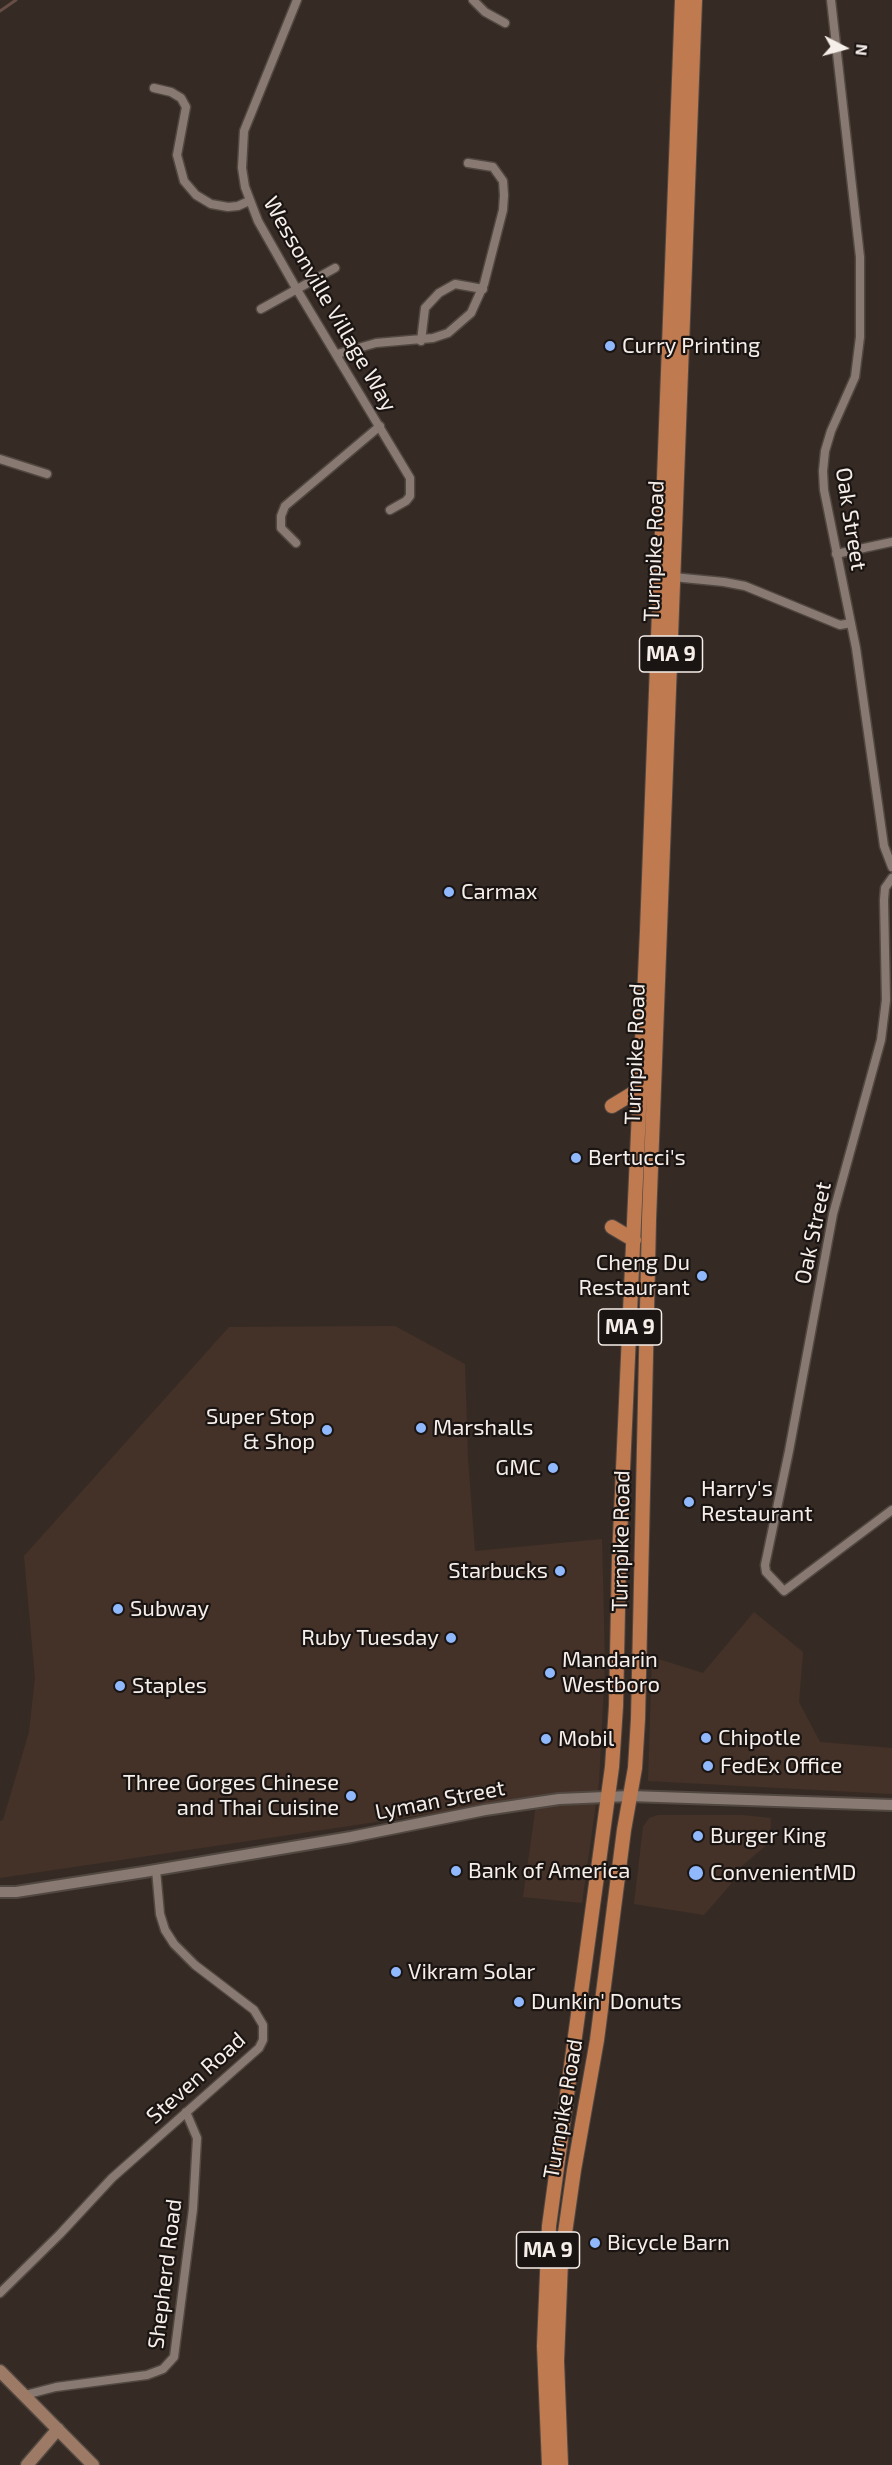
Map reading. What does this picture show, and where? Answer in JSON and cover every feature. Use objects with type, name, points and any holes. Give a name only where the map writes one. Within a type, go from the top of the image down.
[{"type":"highway","name":"Turnpike Road","points":[[549,2465],[544,2346],[549,2226],[608,1797],[616,1706],[619,1559],[634,1240],[681,0]]},
{"type":"highway","name":"Turnpike Road","points":[[561,2465],[557,2361],[561,2261],[568,2205],[597,2040],[635,1768],[641,1648],[649,1220],[694,0]]},
{"type":"highway","points":[[612,1106],[640,1089]]},
{"type":"highway","points":[[612,1227],[634,1240]]},
{"type":"main road","points":[[0,2372],[93,2465]]},
{"type":"main road","points":[[27,2465],[58,2429]]},
{"type":"street","name":"Wessonville Village Way","points":[[297,0],[244,131],[242,168],[249,201],[296,288],[406,471],[411,487],[406,501],[390,510]]},
{"type":"street","points":[[473,0],[485,12],[505,23]]},
{"type":"street","name":"Oak Street","points":[[831,0],[860,257],[859,357],[855,377],[831,431],[823,471],[824,490],[867,713],[884,846],[892,867]]},
{"type":"street","points":[[154,88],[171,92],[181,98],[186,107],[177,155],[184,182],[196,195],[211,204],[228,207],[249,201]]},
{"type":"street","points":[[337,354],[376,343],[421,341],[448,333],[471,313],[483,289],[503,210],[503,181],[493,167],[468,163]]},
{"type":"street","points":[[261,309],[335,268]]},
{"type":"street","points":[[421,341],[425,308],[439,293],[455,284],[483,289]]},
{"type":"street","points":[[296,543],[285,533],[280,524],[285,506],[380,426]]},
{"type":"street","points":[[0,459],[47,474]]},
{"type":"street","points":[[836,554],[892,542]]},
{"type":"street","points":[[673,577],[746,586],[840,625],[851,623]]},
{"type":"street","name":"Oak Street","points":[[892,878],[885,888],[884,900],[886,1000],[881,1040],[833,1214],[789,1451],[765,1565],[766,1572],[784,1591],[892,1510]]},
{"type":"street","name":"Lyman Street","points":[[0,1892],[16,1892],[156,1870],[371,1834],[485,1810],[559,1799],[630,1796],[892,1804]]},
{"type":"street","name":"Steven Road","points":[[0,2293],[60,2234],[112,2178],[259,2048],[265,2033],[254,2010],[195,1965],[174,1944],[165,1930],[160,1914],[156,1870]]},
{"type":"street","name":"Shepherd Road","points":[[25,2396],[56,2386],[147,2375],[162,2369],[174,2358],[193,2209],[197,2138],[186,2112]]},
{"type":"shaded area","points":[[395,1326],[465,1364],[468,1459],[475,1551],[602,1539],[605,1663],[599,1782],[582,1903],[523,1897],[537,1798],[0,1878],[0,1821],[3,1820],[29,1732],[35,1678],[24,1556],[229,1327]]},
{"type":"shaded area","points":[[754,1612],[803,1652],[799,1702],[820,1742],[892,1748],[892,1794],[648,1781],[652,1657],[703,1673]]},
{"type":"shaded area","points":[[658,1815],[742,1815],[771,1818],[770,1842],[730,1876],[731,1884],[704,1915],[634,1904],[643,1827],[649,1818]]},
{"type":"waterway","points":[[0,11],[16,0]]},
{"type":"place","name":"Curry Printing","points":[[610,346]]},
{"type":"place","name":"Carmax","points":[[449,892]]},
{"type":"place","name":"Bertucci's","points":[[576,1158]]},
{"type":"place","name":"Cheng Du Restaurant","points":[[702,1276]]},
{"type":"place","name":"Marshalls","points":[[421,1428]]},
{"type":"place","name":"Super Stop & Shop","points":[[327,1430]]},
{"type":"place","name":"GMC","points":[[553,1468]]},
{"type":"place","name":"Harry's Restaurant","points":[[689,1502]]},
{"type":"place","name":"Starbucks","points":[[560,1571]]},
{"type":"place","name":"Subway","points":[[118,1609]]},
{"type":"place","name":"Ruby Tuesday","points":[[451,1638]]},
{"type":"place","name":"Mandarin Westboro","points":[[550,1673]]},
{"type":"place","name":"Staples","points":[[120,1686]]},
{"type":"place","name":"Chipotle","points":[[706,1738]]},
{"type":"place","name":"Mobil","points":[[546,1739]]},
{"type":"place","name":"FedEx Office","points":[[708,1766]]},
{"type":"place","name":"Three Gorges Chinese and Thai Cuisine","points":[[351,1796]]},
{"type":"place","name":"Burger King","points":[[698,1836]]},
{"type":"place","name":"Bank of America","points":[[456,1871]]},
{"type":"place","name":"ConvenientMD","points":[[696,1873]]},
{"type":"place","name":"Vikram Solar","points":[[396,1972]]},
{"type":"place","name":"Dunkin' Donuts","points":[[519,2002]]},
{"type":"place","name":"Bicycle Barn","points":[[595,2243]]}]
